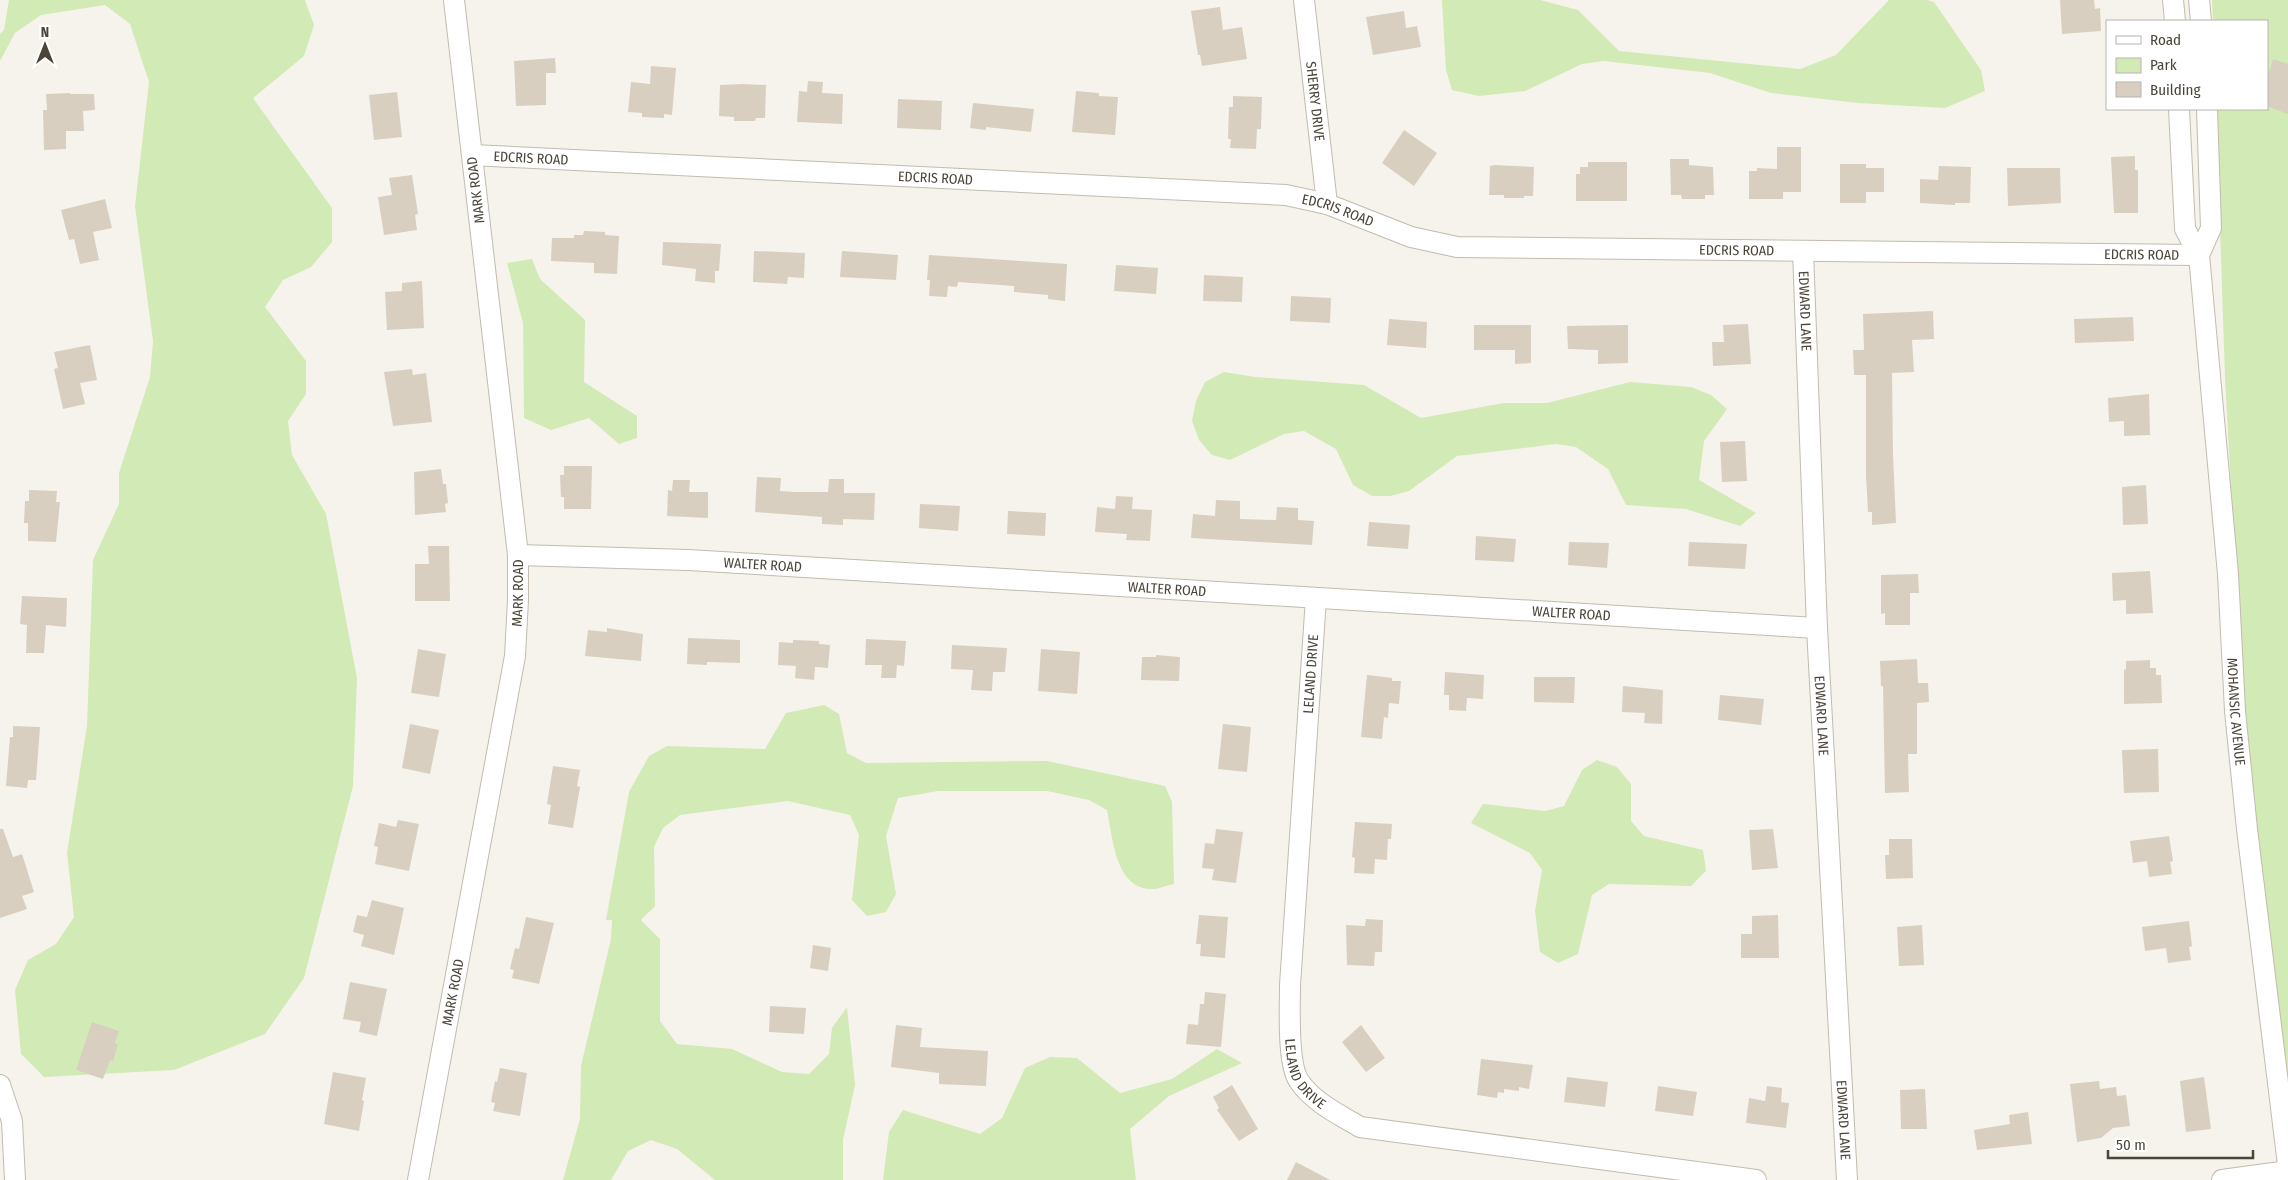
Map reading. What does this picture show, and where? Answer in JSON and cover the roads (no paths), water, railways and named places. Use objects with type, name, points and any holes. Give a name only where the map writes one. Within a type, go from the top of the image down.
[{"type":"street","name":"MARK ROAD","points":[[418,1180],[456,964],[515,656],[518,600],[518,555],[454,0]]},
{"type":"street","name":"SHERRY DRIVE","points":[[1304,0],[1327,204]]},
{"type":"street","points":[[2173,0],[2174,20]]},
{"type":"street","points":[[2199,0],[2201,20]]},
{"type":"street","name":"MOHANSIC AVENUE","points":[[2179,110],[2185,229],[2199,255],[2228,574],[2236,720],[2248,838],[2288,1165]]},
{"type":"street","name":"MOHANSIC AVENUE","points":[[2199,255],[2211,228],[2207,110]]},
{"type":"street","name":"EDCRIS ROAD","points":[[472,155],[1286,195],[1327,204],[1411,237],[1457,248],[2199,255]]},
{"type":"street","name":"EDWARD LANE","points":[[1803,251],[1817,628],[1848,1180]]},
{"type":"street","name":"WALTER ROAD","points":[[518,555],[688,560],[1817,628]]},
{"type":"street","name":"LELAND DRIVE","points":[[1316,598],[1290,985],[1290,1045],[1298,1080],[1322,1105],[1360,1127],[1756,1180]]},
{"type":"street","points":[[0,1085],[12,1121],[15,1180]]},
{"type":"street","points":[[2222,1180],[2288,1171]]},
{"type":"street","points":[[2280,1180],[2288,1171]]}]
